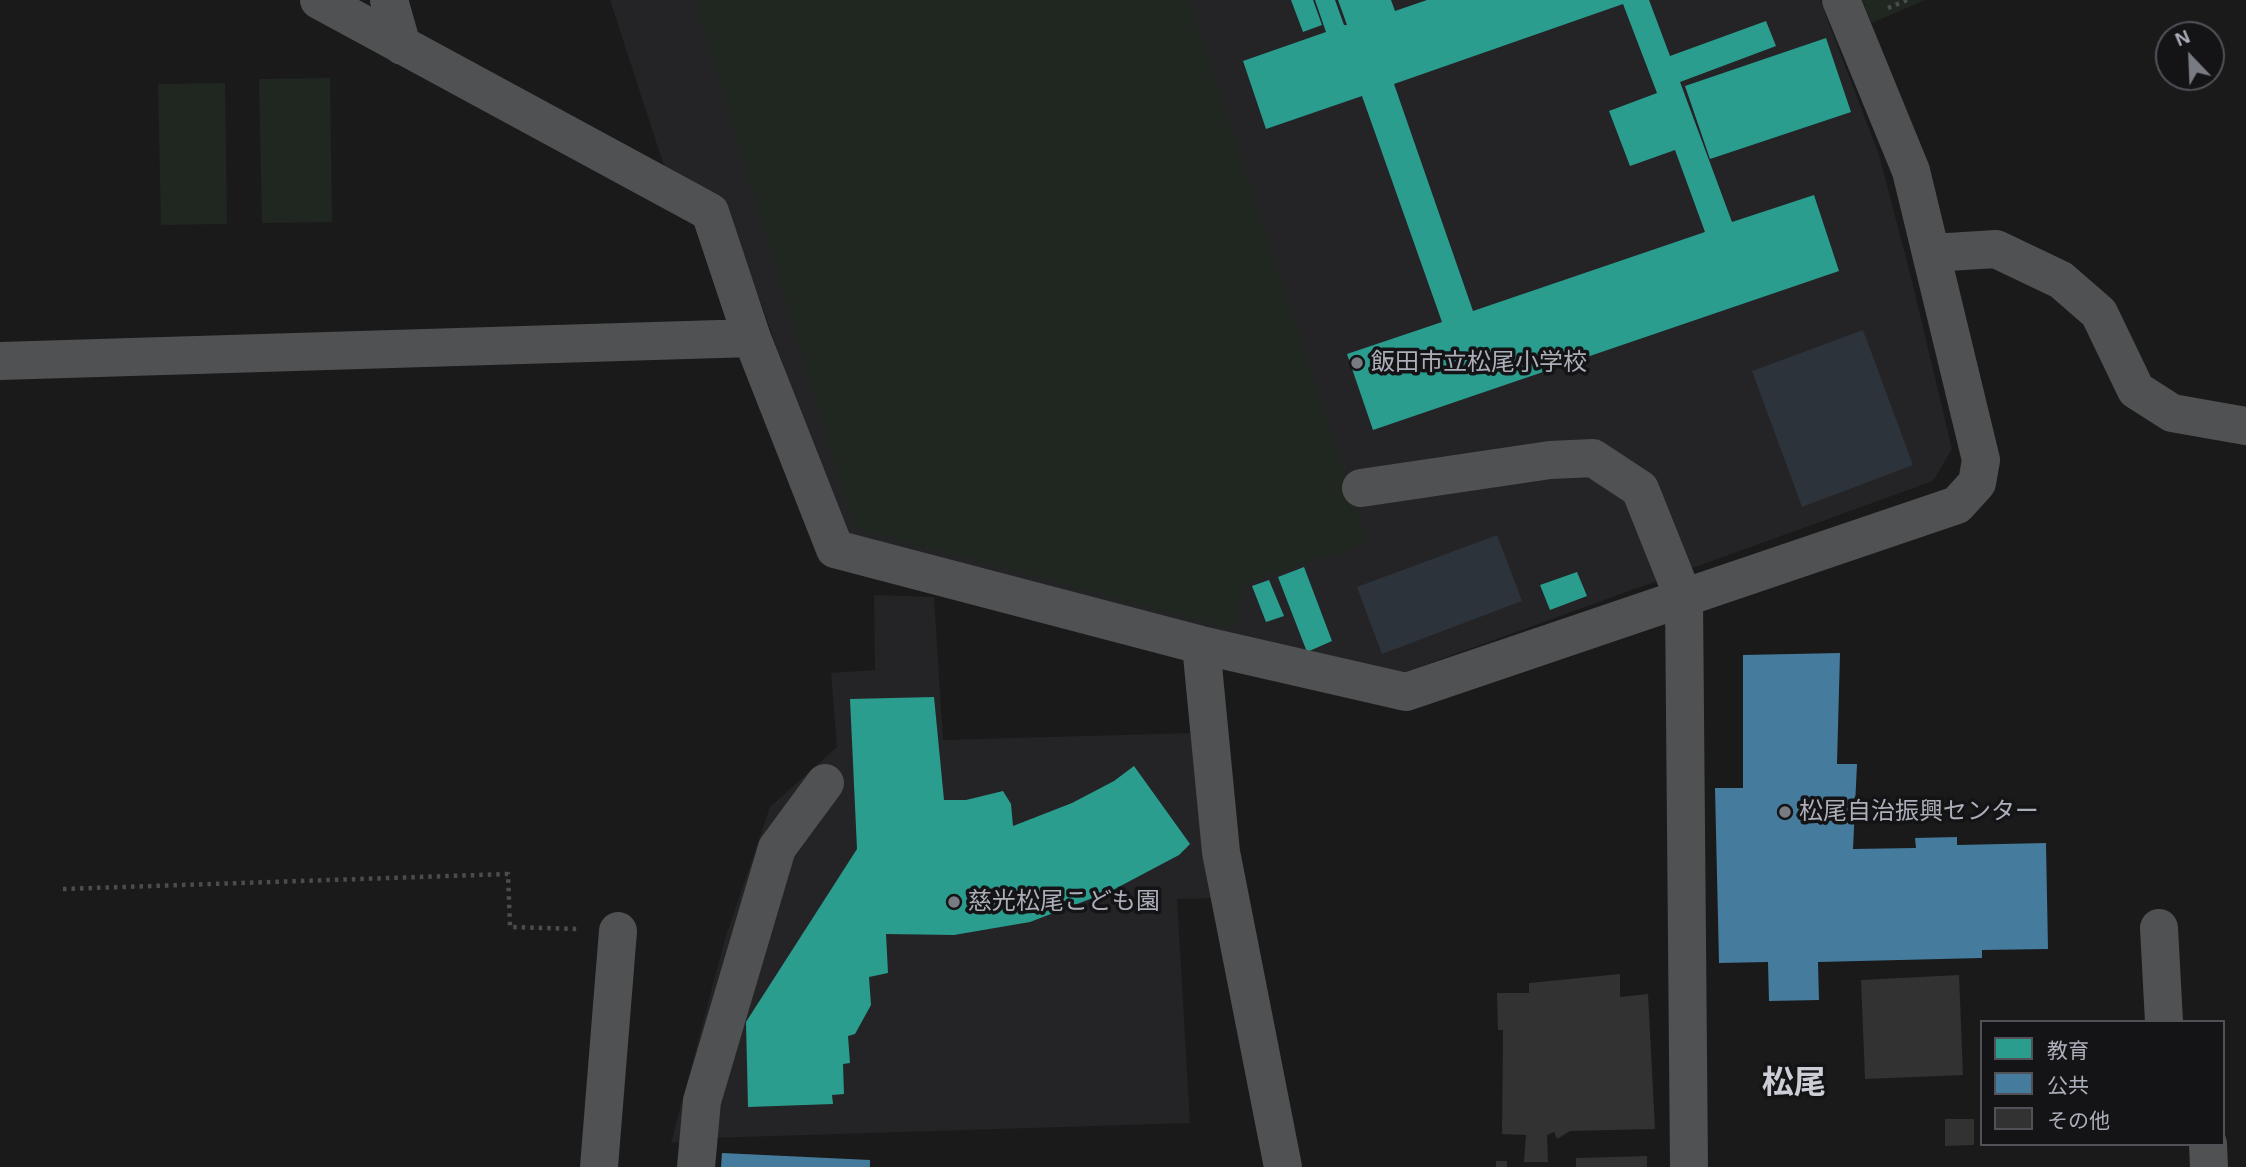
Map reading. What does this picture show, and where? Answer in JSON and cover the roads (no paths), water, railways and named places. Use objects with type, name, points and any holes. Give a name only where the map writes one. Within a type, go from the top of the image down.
[{"type":"street","points":[[318,0],[710,212],[752,338],[835,549],[1201,645],[1406,692],[1957,505],[1977,484],[1981,460],[1911,171],[1841,0]]},
{"type":"street","points":[[388,0],[402,46]]},
{"type":"street","points":[[1931,253],[1996,250],[2061,280],[2099,313],[2136,390],[2172,413],[2246,426]]},
{"type":"street","points":[[0,361],[752,338]]},
{"type":"street","points":[[1361,488],[1550,460],[1592,458],[1640,489],[1684,599],[1689,1167]]},
{"type":"street","points":[[1201,645],[1221,852],[1283,1167]]},
{"type":"street","points":[[696,1167],[702,1101],[777,848],[825,783]]},
{"type":"street","points":[[2160,928],[2164,1020]]},
{"type":"street","points":[[600,1167],[618,931]]},
{"type":"street","points":[[2208,1146],[2209,1167]]},
{"type":"place","name":"飯田市立松尾小学校","points":[[1357,363]]},
{"type":"place","name":"松尾自治振興センター","points":[[1785,812]]},
{"type":"place","name":"慈光松尾こども園","points":[[954,902]]},
{"type":"district","name":"松尾","points":[[1794,1084]]}]
